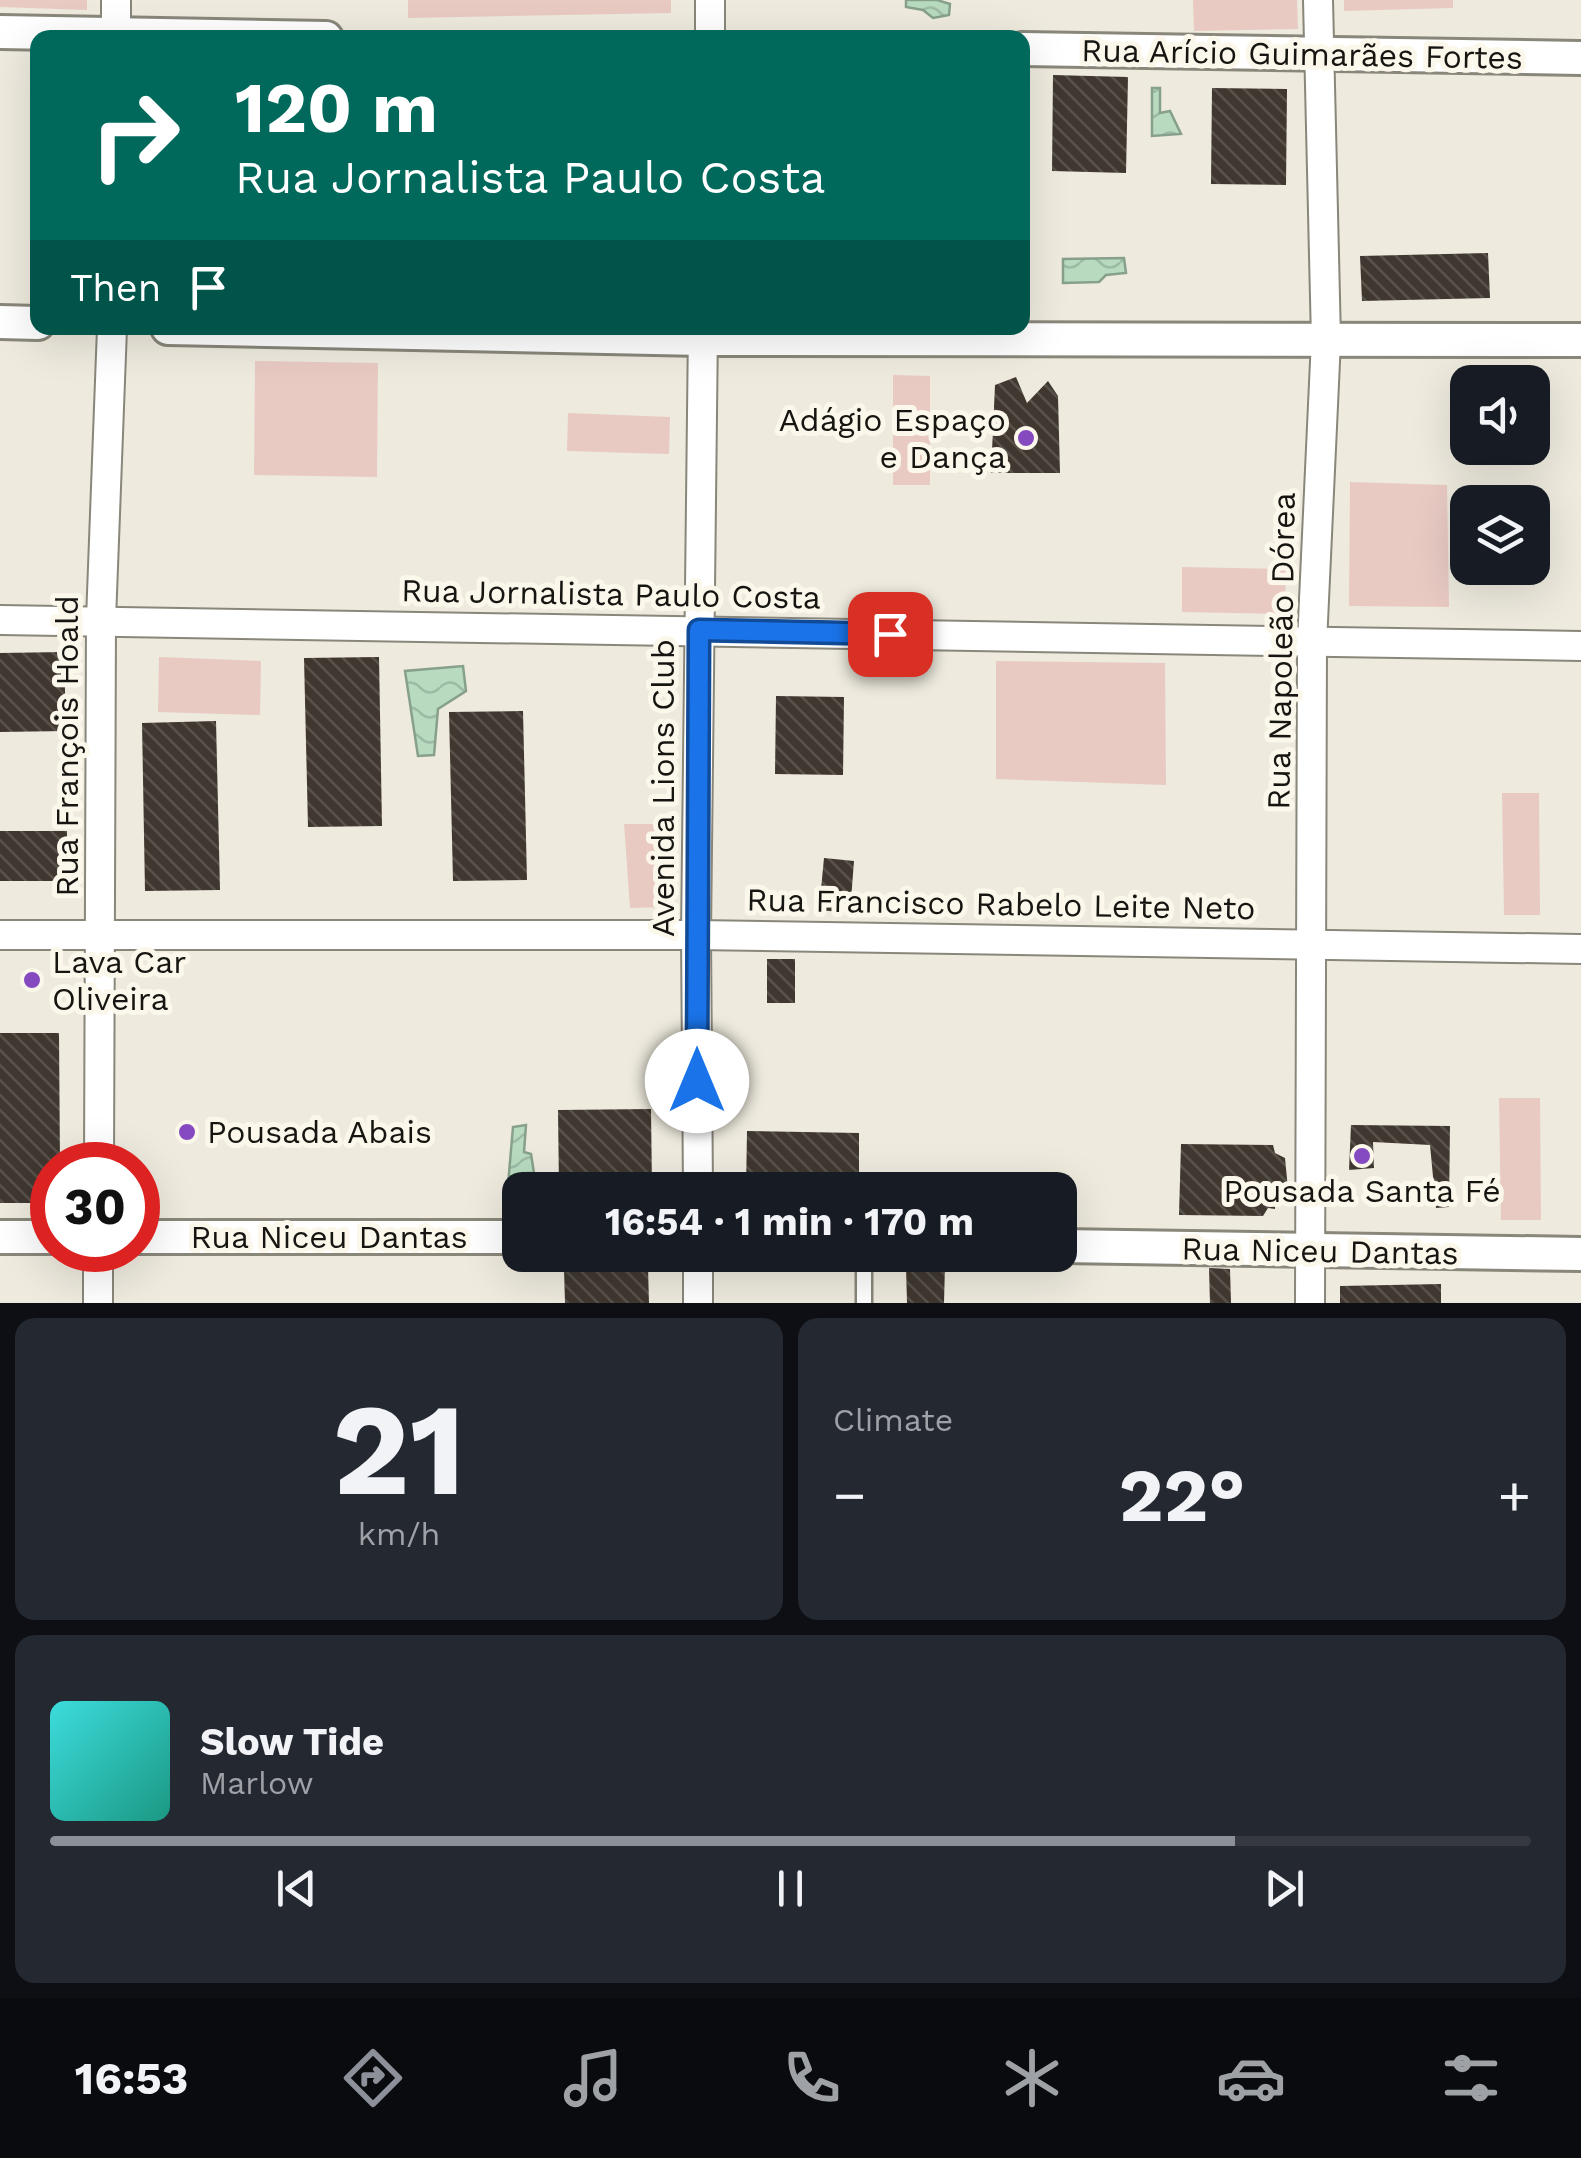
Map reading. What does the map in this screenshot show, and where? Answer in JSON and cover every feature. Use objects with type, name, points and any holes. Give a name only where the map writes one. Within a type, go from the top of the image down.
[{"type":"street","points":[[116,0],[116,30]]},
{"type":"street","points":[[710,0],[710,30]]},
{"type":"street","name":"Rua Napoleão Dórea","points":[[1310,1303],[1312,644],[1326,340],[1318,0]]},
{"type":"street","points":[[0,32],[30,33]]},
{"type":"street","name":"Rua Arício Guimarães Fortes","points":[[1030,49],[1581,58]]},
{"type":"street","points":[[0,322],[30,323]]},
{"type":"street","name":"Rua François Hoald","points":[[99,1142],[101,620],[112,335]]},
{"type":"street","name":"Avenida Lions Club","points":[[698,1172],[696,935],[703,335]]},
{"type":"street","points":[[807,335],[1581,340]]},
{"type":"street","name":"Rua Jornalista Paulo Costa","points":[[0,620],[1581,646]]},
{"type":"street","name":"Rua Francisco Rabelo Leite Neto","points":[[0,935],[696,935],[1581,949]]},
{"type":"street","points":[[0,1237],[30,1237]]},
{"type":"street","name":"Rua Niceu Dantas","points":[[160,1237],[502,1237]]},
{"type":"street","name":"Rua Niceu Dantas","points":[[1077,1246],[1581,1254]]},
{"type":"street","points":[[98,1272],[98,1303]]},
{"type":"street","points":[[698,1272],[698,1303]]},
{"type":"lane","points":[[864,1272],[864,1303]]},
{"type":"shaded area","points":[[0,0],[87,0],[87,10],[0,7]]},
{"type":"shaded area","points":[[408,0],[671,0],[671,13],[408,18]]},
{"type":"shaded area","points":[[1193,0],[1297,0],[1298,29],[1194,31]]},
{"type":"shaded area","points":[[1344,0],[1453,0],[1453,8],[1344,11]]},
{"type":"shaded area","points":[[255,361],[378,363],[377,477],[254,475]]},
{"type":"shaded area","points":[[893,375],[930,376],[930,485],[893,485]]},
{"type":"shaded area","points":[[568,413],[670,417],[669,454],[567,451]]},
{"type":"shaded area","points":[[1350,482],[1447,485],[1449,607],[1349,606]]},
{"type":"shaded area","points":[[1182,567],[1286,569],[1285,614],[1182,612]]},
{"type":"shaded area","points":[[159,657],[261,661],[260,715],[158,712]]},
{"type":"shaded area","points":[[996,661],[1165,663],[1166,785],[996,779]]},
{"type":"shaded area","points":[[1502,793],[1539,793],[1540,915],[1504,915]]},
{"type":"shaded area","points":[[624,824],[665,824],[670,907],[630,908]]},
{"type":"shaded area","points":[[1499,1098],[1540,1098],[1541,1220],[1501,1220]]},
{"type":"water","points":[[906,0],[950,4],[949,15],[933,18],[923,10],[906,7]]},
{"type":"water","points":[[1152,88],[1160,88],[1160,113],[1170,111],[1181,134],[1152,136]]},
{"type":"water","points":[[1124,258],[1126,273],[1106,275],[1099,282],[1063,283],[1063,259]]},
{"type":"water","points":[[463,666],[466,691],[438,709],[434,755],[418,756],[405,671]]},
{"type":"water","points":[[526,1125],[524,1152],[531,1154],[534,1172],[509,1172],[513,1127]]},
{"type":"building","points":[[1053,75],[1128,77],[1126,173],[1052,171]]},
{"type":"building","points":[[1212,88],[1287,89],[1286,185],[1211,184]]},
{"type":"building","points":[[1488,253],[1490,298],[1362,301],[1360,256]]},
{"type":"building","name":"Adágio Espaço e Dança","points":[[1016,377],[1027,403],[1048,381],[1058,396],[1060,473],[991,473],[995,385]]},
{"type":"building","points":[[64,652],[66,731],[0,732],[0,653]]},
{"type":"building","points":[[379,657],[382,826],[308,827],[304,658]]},
{"type":"building","points":[[776,696],[844,697],[843,775],[775,774]]},
{"type":"building","points":[[523,711],[527,880],[453,881],[449,712]]},
{"type":"building","points":[[216,721],[220,890],[145,891],[142,723]]},
{"type":"building","points":[[0,831],[67,831],[67,881],[0,881]]},
{"type":"building","points":[[824,858],[854,861],[850,913],[819,910]]},
{"type":"building","points":[[767,959],[795,959],[795,1003],[767,1003]]},
{"type":"building","points":[[0,1033],[59,1033],[60,1142],[30,1142],[30,1203],[0,1203]]},
{"type":"building","points":[[651,1109],[652,1172],[559,1172],[558,1110]]},
{"type":"building","name":"Pousada Santa Fé","points":[[1351,1125],[1450,1126],[1449,1207],[1436,1208],[1430,1145],[1373,1142],[1374,1168],[1349,1170]]},
{"type":"building","points":[[747,1131],[859,1133],[859,1172],[746,1172]]},
{"type":"building","points":[[1181,1144],[1273,1145],[1275,1153],[1285,1158],[1288,1189],[1275,1190],[1275,1209],[1268,1208],[1263,1216],[1179,1215]]},
{"type":"building","points":[[1209,1268],[1230,1269],[1231,1303],[1210,1303]]},
{"type":"building","points":[[564,1272],[648,1272],[649,1303],[565,1303]]},
{"type":"building","points":[[906,1272],[945,1272],[944,1303],[907,1303]]},
{"type":"building","points":[[1441,1284],[1441,1303],[1340,1303],[1340,1286]]},
{"type":"place","name":"Adágio Espaço e Dança","points":[[1026,438]]},
{"type":"place","name":"Lava Car Oliveira","points":[[32,980]]},
{"type":"place","name":"Pousada Abais","points":[[187,1132]]},
{"type":"place","name":"Pousada Santa Fé","points":[[1362,1156]]},
{"type":"route","points":[[697,1081],[699,630],[890,634]]}]
